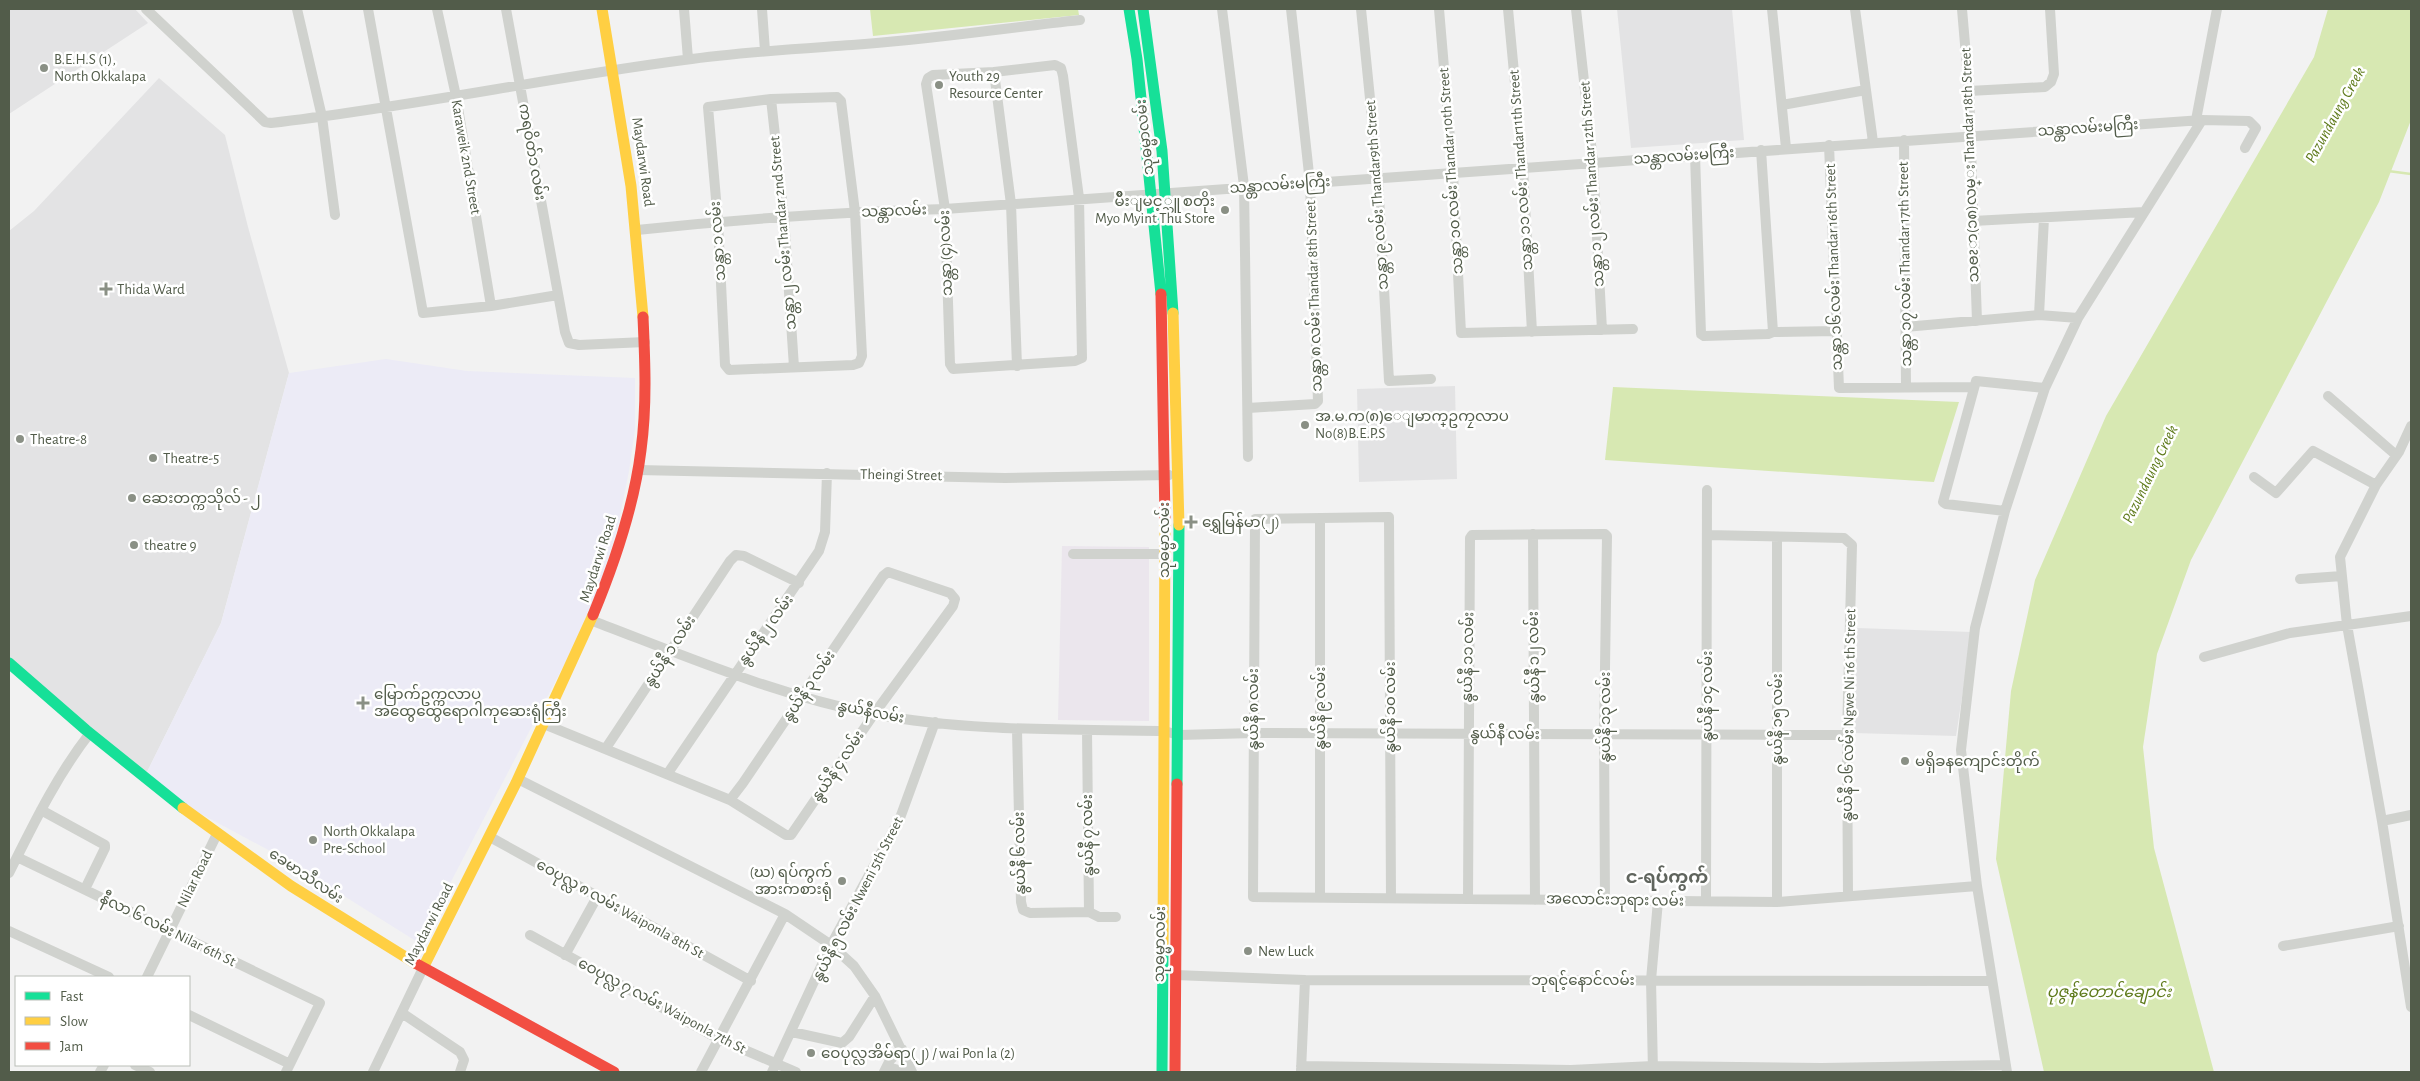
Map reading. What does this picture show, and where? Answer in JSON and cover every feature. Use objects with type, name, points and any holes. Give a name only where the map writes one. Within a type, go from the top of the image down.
[{"type":"main road","name":"Maydarwi Road","points":[[424,966],[490,837],[592,621],[624,535],[638,470],[644,427],[645,342],[637,230],[628,151],[602,9]]},
{"type":"main road","name":"သုဓမ္မာလမ်း","points":[[1129,9],[1137,59],[1161,295],[1165,475],[1162,1072]]},
{"type":"main road","name":"သုဓမ္မာလမ်း","points":[[1143,9],[1152,60],[1166,193],[1177,364],[1179,735],[1175,1072]]},
{"type":"main road","name":"ခေမာသီလမ်း","points":[[9,663],[90,733],[217,834],[333,913],[387,947],[614,1072]]},
{"type":"street","points":[[146,9],[265,122],[322,117],[387,108],[614,69],[688,59],[853,45],[1080,20]]},
{"type":"street","points":[[297,9],[322,117],[335,214]]},
{"type":"street","points":[[368,9],[422,311],[425,314],[558,295]]},
{"type":"street","name":"Karaweik 2nd Street","points":[[437,9],[456,96],[491,306]]},
{"type":"street","name":"ကရဝိတ်၁ လမ်း","points":[[506,9],[558,295],[569,343],[578,345],[645,342]]},
{"type":"street","points":[[684,9],[688,59]]},
{"type":"street","points":[[762,9],[765,51]]},
{"type":"street","points":[[1222,9],[1244,188],[1248,457]]},
{"type":"street","name":"သန္တာ ၈ လမ်း Thandar 8th Street","points":[[1248,408],[1317,404],[1310,182],[1291,9]]},
{"type":"street","name":"သန္တာ ၉ လမ်း Thandar9th Street","points":[[1361,9],[1378,178],[1389,381],[1431,379]]},
{"type":"street","name":"သန္တာ ၁၀ လမ်း Thandar 10th Street","points":[[1439,9],[1453,174],[1461,334],[1532,332]]},
{"type":"street","name":"သန္တာ ၁၁ လမ်း Thandar11th Street","points":[[1508,9],[1523,168],[1532,332]]},
{"type":"street","name":"သန္တာ ၁၂ လမ်း Thandar 12th Street","points":[[1576,9],[1593,162],[1602,330]]},
{"type":"street","points":[[1772,9],[1786,148]]},
{"type":"street","points":[[1855,9],[1873,142]]},
{"type":"street","name":"သႎၩာ(၁၈)လမ္း Thandar 18th Street","points":[[1962,9],[1969,91],[1977,321]]},
{"type":"street","points":[[1969,91],[2045,87],[2051,82],[2054,74],[2050,9]]},
{"type":"street","points":[[1305,980],[1301,1069],[2006,1068],[1977,886],[1961,750],[1975,628],[2005,512],[2045,388],[2078,318],[2199,120],[2217,9]]},
{"type":"street","points":[[1055,65],[1061,68],[1080,198],[1082,358],[1075,361],[1017,366],[1011,204],[994,72],[1055,65]]},
{"type":"street","name":"သန္တာ (၄)လမ်း","points":[[994,72],[933,75],[928,78],[926,84],[945,209],[950,364],[953,369],[1017,366]]},
{"type":"street","points":[[1782,105],[1866,90]]},
{"type":"street","points":[[771,99],[837,97],[841,101],[855,212],[862,356],[859,363],[853,365],[794,367]]},
{"type":"street","name":"သန္တာ ၁ လမ်း","points":[[771,99],[710,105],[707,110],[718,222],[726,365],[729,370],[794,367]]},
{"type":"street","name":"သန္တာ ၂ လမ်း Thandar 2nd Street","points":[[771,99],[784,217],[794,367]]},
{"type":"street","name":"သန္တာလမ်းမကြီး","points":[[1152,194],[2199,120],[2249,121],[2256,128],[2245,148]]},
{"type":"street","name":"သန္တာ ၁၇ လမ်း Thandar 17th Street","points":[[1904,140],[1906,387]]},
{"type":"street","name":"သန္တာ ၁၆ လမ်း Thandar 16th Street","points":[[1829,146],[1839,388],[1906,387]]},
{"type":"street","points":[[1761,150],[1773,332]]},
{"type":"street","points":[[1695,155],[1701,334],[1704,336],[1836,331]]},
{"type":"street","name":"သန္တာလမ်း","points":[[637,230],[855,212],[945,209],[1152,194]]},
{"type":"street","points":[[1973,221],[2144,212]]},
{"type":"street","points":[[2039,315],[2044,218]]},
{"type":"street","points":[[1905,328],[2039,315],[2078,318]]},
{"type":"street","points":[[1532,332],[1633,329]]},
{"type":"street","points":[[2005,512],[1943,502],[1974,387],[1978,380],[2045,388]]},
{"type":"street","points":[[1906,387],[1974,387]]},
{"type":"street","points":[[2328,396],[2396,455]]},
{"type":"street","points":[[2411,426],[2396,455],[2376,485],[2340,557],[2347,625],[2382,821],[2411,1007]]},
{"type":"street","points":[[2254,477],[2276,493],[2313,450],[2376,485]]},
{"type":"street","name":"Theingi Street","points":[[638,470],[1005,478],[1179,474]]},
{"type":"street","name":"နွယ်နီ ၂ လမ်း","points":[[668,773],[733,675],[820,551],[825,532],[827,473]]},
{"type":"street","name":"နွယ်နီ ၁၄ လမ်း","points":[[1706,490],[1706,901]]},
{"type":"street","name":"နွယ်နီ ၁၀ လမ်း","points":[[1320,518],[1389,517],[1391,898]]},
{"type":"street","name":"နွယ်နီ ၈ လမ်း","points":[[1253,897],[1254,520],[1320,518]]},
{"type":"street","name":"နွယ်နီ ၉ လမ်း","points":[[1320,518],[1320,898]]},
{"type":"street","name":"နွယ်နီ ၁၃ လမ်း","points":[[1532,534],[1606,534],[1605,900]]},
{"type":"street","name":"နွယ်နီ ၁၁ လမ်း","points":[[1468,899],[1470,536],[1532,534]]},
{"type":"street","name":"နွယ်နီ ၁၂ လမ်း","points":[[1532,534],[1535,900]]},
{"type":"street","points":[[1707,535],[1777,537]]},
{"type":"street","name":"နွယ်နီ ၁၆ လမ်း Ngwe Ni 16 th Street","points":[[1777,537],[1844,538],[1852,545],[1847,735],[1848,896]]},
{"type":"street","name":"နွယ်နီ ၁၅ လမ်း","points":[[1777,537],[1778,902]]},
{"type":"street","points":[[1073,554],[1165,554]]},
{"type":"street","name":"နွယ်နီ ၁ လမ်း","points":[[606,748],[670,650],[730,561],[736,555],[744,556],[799,583]]},
{"type":"street","name":"နွယ်နီ ၄ လမ်း","points":[[730,800],[782,833],[791,835],[874,714],[953,606],[955,599],[950,593],[888,572]]},
{"type":"street","name":"နွယ်နီ ၃ လမ်း","points":[[730,800],[744,784],[883,576],[888,572]]},
{"type":"street","points":[[2300,579],[2342,576]]},
{"type":"street","points":[[2204,658],[2290,633],[2411,616]]},
{"type":"street","name":"နွယ်နီလမ်း","points":[[592,621],[733,675],[801,697],[874,714],[1017,730],[1164,732]]},
{"type":"street","name":"နွယ်နီ ၅ လမ်း Nweni 5th Street","points":[[774,1068],[831,945],[900,818],[935,722]]},
{"type":"street","points":[[544,724],[668,773],[730,800]]},
{"type":"street","name":"နွယ်နီ ၆ လမ်း","points":[[1017,730],[1020,902],[1023,910],[1030,913],[1089,912]]},
{"type":"street","name":"နွယ်နီ ၇ လမ်း","points":[[1087,730],[1089,912]]},
{"type":"street","name":"နွယ်နီ လမ်း","points":[[1164,732],[1179,735],[1254,733],[1390,735],[1604,733],[1777,736],[1847,735]]},
{"type":"street","points":[[9,873],[41,810],[78,748],[90,733]]},
{"type":"street","points":[[518,779],[785,914],[831,945],[854,966],[875,996],[912,1072]]},
{"type":"street","points":[[41,810],[105,845],[85,889]]},
{"type":"street","points":[[2382,821],[2411,815]]},
{"type":"street","name":"Nilar Road","points":[[146,976],[217,834]]},
{"type":"street","name":"ဝေပုလ္လ ၈ လမ်း Waiponla 8th St","points":[[490,837],[751,980]]},
{"type":"street","name":"နီလာ ၆ လမ်း Nilar 6th St","points":[[17,857],[320,1003],[288,1068]]},
{"type":"street","name":"အလောင်းဘုရား လမ်း","points":[[1253,897],[1778,902],[1977,886]]},
{"type":"street","points":[[565,954],[597,897]]},
{"type":"street","points":[[1653,1069],[1651,980],[1658,901]]},
{"type":"street","points":[[1089,912],[1099,917],[1116,917]]},
{"type":"street","points":[[701,1072],[785,914]]},
{"type":"street","points":[[2283,946],[2399,926]]},
{"type":"street","points":[[9,931],[106,976]]},
{"type":"street","name":"ဝေပုလ္လ ၇ လမ်း Waiponla 7th St","points":[[530,935],[774,1068],[796,1072]]},
{"type":"street","name":"Maydarwi Road","points":[[373,1072],[424,966]]},
{"type":"street","name":"ဘုရင့်နောင်လမ်း","points":[[1175,976],[1305,980],[1991,981]]},
{"type":"street","points":[[792,1032],[842,1044],[849,1037],[875,996]]},
{"type":"street","points":[[402,1013],[460,1052],[464,1060],[460,1072]]},
{"type":"street","points":[[190,1017],[288,1068]]},
{"type":"street","points":[[902,1049],[890,1060],[885,1070],[907,1072]]},
{"type":"street","points":[[137,1066],[150,1072]]},
{"type":"shaded area","name":"B.E.H.S (1), North Okkalapa","points":[[9,9],[135,9],[148,23],[9,114]]},
{"type":"shaded area","points":[[1617,9],[1732,9],[1744,140],[1631,148]]},
{"type":"shaded area","name":"ဆေးတက္ကသိုလ် - ၂","points":[[159,78],[225,135],[248,227],[289,373],[221,623],[142,782],[9,670],[9,231],[34,211]]},
{"type":"shaded area","name":"မြောက်ဥက္ကလာပ အထွေထွေရောဂါကုဆေးရုံကြီး","points":[[386,359],[467,371],[635,378],[635,429],[629,471],[617,531],[590,615],[419,943],[285,859],[142,782],[221,623],[289,373]]},
{"type":"shaded area","points":[[1455,386],[1457,479],[1359,482],[1357,389]]},
{"type":"shaded area","points":[[1062,546],[1149,547],[1149,721],[1058,720]]},
{"type":"shaded area","points":[[1857,628],[1972,632],[1956,736],[1854,733]]},
{"type":"water","points":[[870,9],[1078,9],[1079,15],[873,36]]},
{"type":"water","points":[[2328,9],[2411,9],[2411,120],[2379,202],[2191,560],[2157,654],[2143,747],[2154,848],[2214,1072],[2044,1072],[1996,859],[2011,691],[2035,580],[2106,416],[2314,57]]},
{"type":"water","points":[[1613,387],[1959,402],[1934,482],[1605,460]]},
{"type":"waterway","points":[[2388,171],[2411,174]]},
{"type":"traffic: fast","points":[[1129,9],[1137,59],[1161,294]]},
{"type":"traffic: fast","points":[[1143,9],[1162,151],[1173,313]]},
{"type":"traffic: fast","points":[[1177,784],[1179,525]]},
{"type":"traffic: fast","points":[[9,663],[86,730],[183,808]]},
{"type":"traffic: fast","points":[[1162,1072],[1163,949]]},
{"type":"traffic: slow","points":[[602,9],[631,186],[643,317]]},
{"type":"traffic: slow","points":[[1173,313],[1179,525]]},
{"type":"traffic: slow","points":[[1163,949],[1165,520]]},
{"type":"traffic: slow","points":[[424,966],[516,783],[593,615]]},
{"type":"traffic: slow","points":[[183,808],[291,886],[415,963]]},
{"type":"traffic: jam","points":[[1161,294],[1165,520]]},
{"type":"traffic: jam","points":[[593,615],[623,534],[638,471],[645,400],[643,317]]},
{"type":"traffic: jam","points":[[1175,1072],[1177,784]]},
{"type":"traffic: jam","points":[[415,963],[614,1072]]},
{"type":"place","name":"B.E.H.S (1), North Okkalapa","points":[[44,68]]},
{"type":"place","name":"Youth 29 Resource Center","points":[[939,85]]},
{"type":"place","name":"မ်ိဳးျမင့္သူ စတိုး Myo Myint Thu Store","points":[[1225,210]]},
{"type":"place","name":"Thida Ward","points":[[106,289]]},
{"type":"place","name":"အ.မ.က(၈)ေျမာက္ဥကၠလာပ No(8)B.E.P.S","points":[[1305,425]]},
{"type":"place","name":"Theatre-8","points":[[20,439]]},
{"type":"place","name":"Theatre-5","points":[[153,458]]},
{"type":"place","name":"ဆေးတက္ကသိုလ် - ၂","points":[[132,498]]},
{"type":"place","name":"ရွှေမြန်မာ(၂)","points":[[1191,522]]},
{"type":"place","name":"theatre 9","points":[[134,545]]},
{"type":"place","name":"မြောက်ဥက္ကလာပ အထွေထွေရောဂါကုဆေးရုံကြီး","points":[[363,703]]},
{"type":"place","name":"မရှိခနကျောင်းတိုက်","points":[[1905,761]]},
{"type":"place","name":"North Okkalapa Pre-School","points":[[313,840]]},
{"type":"place","name":"(ဃ) ရပ်ကွက် အားကစားရုံ","points":[[842,881]]},
{"type":"place","name":"New Luck","points":[[1248,951]]},
{"type":"place","name":"ဝေပုလ္လအိမ်ရာ(၂) / wai Pon la (2)","points":[[811,1053]]},
{"type":"district","name":"င-ရပ်ကွက်","points":[[1667,878]]},
{"type":"water label","name":"Pazundaung Creek","points":[[2335,115]]},
{"type":"water label","name":"Pazundaung Creek","points":[[2150,474]]},
{"type":"water label","name":"ပုဇွန်တောင်ချောင်း","points":[[2109,992]]}]
